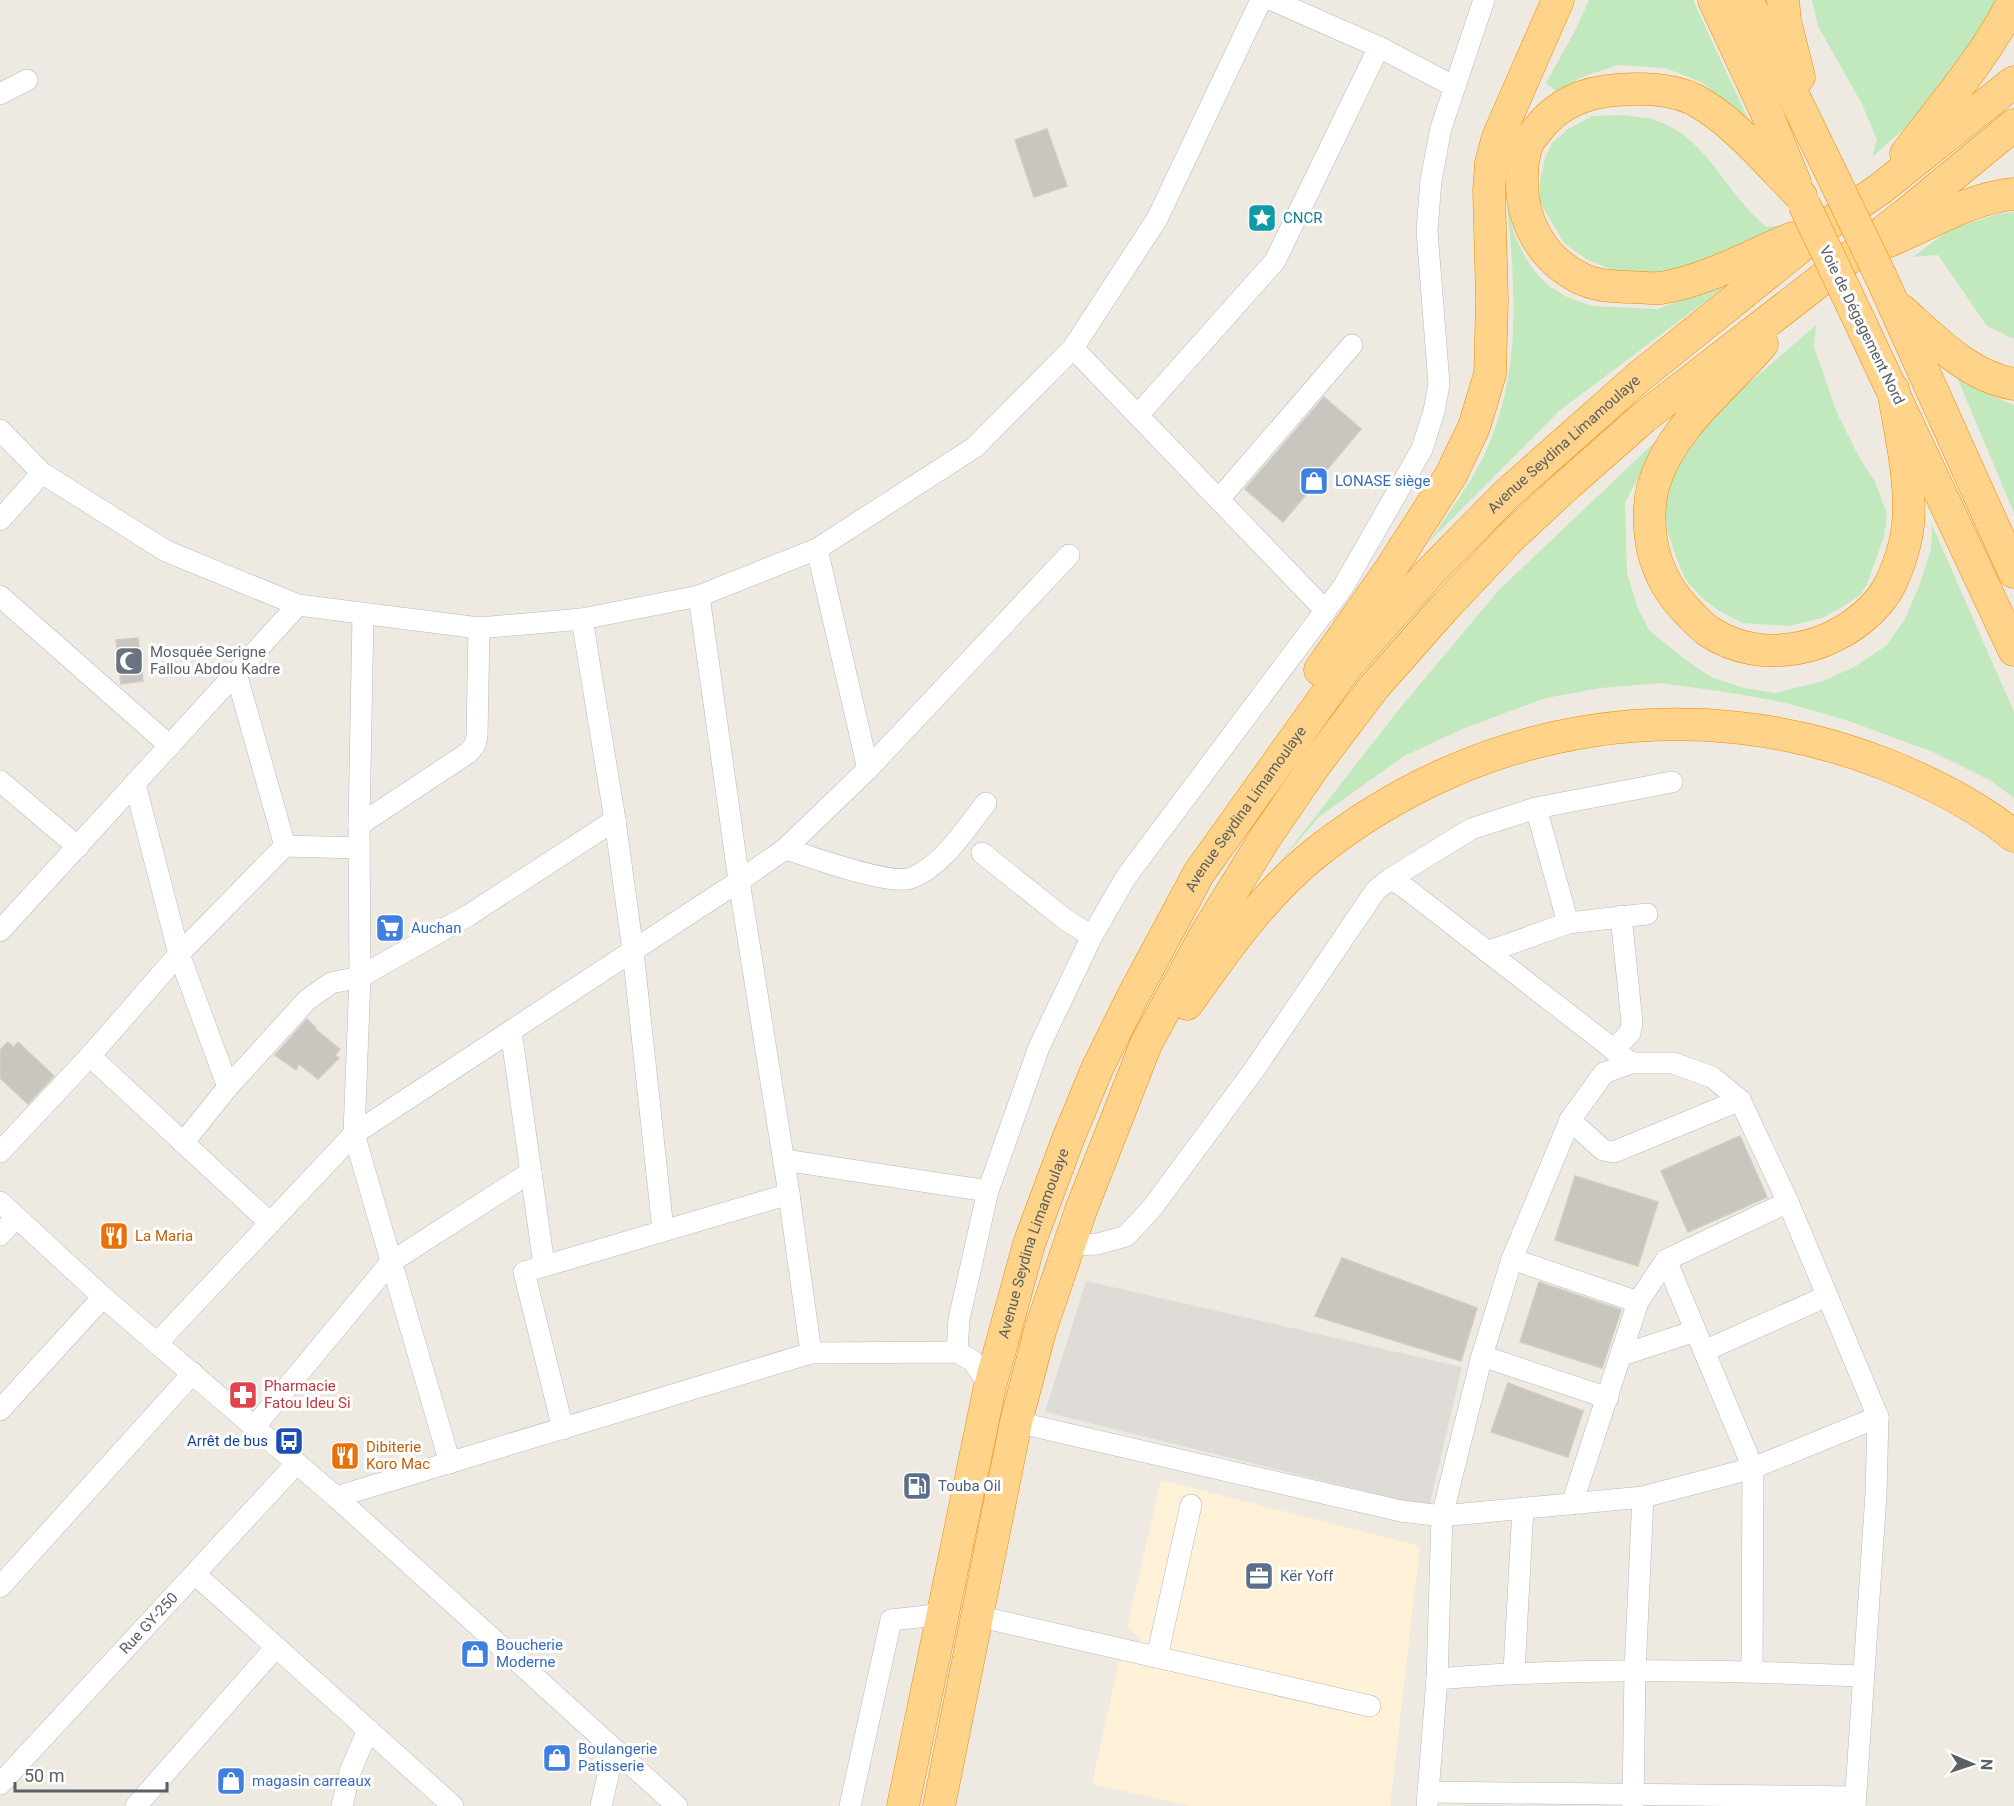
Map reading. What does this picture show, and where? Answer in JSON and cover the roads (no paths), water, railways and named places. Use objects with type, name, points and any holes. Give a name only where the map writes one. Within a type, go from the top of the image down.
[{"type":"highway","points":[[1199,873],[1272,744],[1390,570],[1451,474],[1474,427],[1490,374],[1492,300],[1489,191],[1491,163],[1498,136],[1558,0]]},
{"type":"highway","name":"Voie de Dégagement Nord","points":[[1714,0],[1768,116],[1802,200],[2014,650]]},
{"type":"highway","points":[[1747,0],[1887,290],[2014,572]]},
{"type":"highway","points":[[1784,0],[1785,21],[1813,134]]},
{"type":"highway","points":[[1880,189],[1976,63],[1999,30],[2014,0]]},
{"type":"highway","name":"Avenue Seydina Limamoulaye","points":[[903,1806],[990,1386],[1029,1244],[1068,1139],[1097,1070],[1199,873],[1349,663],[1430,572],[1507,494],[1631,384],[1830,223],[1880,189],[2014,82]]},
{"type":"highway","points":[[1802,200],[1718,115],[1692,99],[1668,91],[1620,89],[1585,95],[1561,105],[1543,122],[1528,142],[1522,166],[1521,194],[1527,221],[1538,242],[1559,265],[1582,279],[1607,286],[1659,288],[1690,281],[1724,270],[1830,223]]},
{"type":"highway","points":[[939,1806],[1016,1422],[1040,1331],[1069,1245],[1146,1044],[1204,937],[1265,838],[1374,687],[1510,538],[1643,418],[1850,258],[2014,126]]},
{"type":"highway","points":[[1850,258],[1968,205],[1992,196],[2014,194]]},
{"type":"highway","points":[[1887,290],[1949,352],[1979,372],[2014,384]]},
{"type":"highway","points":[[1793,302],[1752,356],[1677,437],[1653,487],[1650,513],[1651,539],[1656,564],[1679,603],[1708,631],[1730,642],[1752,648],[1798,649],[1838,636],[1858,623],[1881,599],[1905,545],[1908,525],[1909,490],[1893,389]]},
{"type":"highway","points":[[1110,1137],[1183,1009],[1245,924],[1291,874],[1364,817],[1405,793],[1464,765],[1514,747],[1584,730],[1663,724],[1731,726],[1792,736],[1857,753],[1907,773],[1963,801],[2014,836]]},
{"type":"street","points":[[0,430],[42,474],[166,551],[298,605],[479,628],[582,619],[699,596],[817,549],[975,447],[1073,348],[1158,219],[1261,0]]},
{"type":"street","points":[[1272,0],[1379,47],[1455,87]]},
{"type":"street","points":[[957,1352],[959,1319],[988,1191],[1039,1047],[1092,936],[1126,877],[1326,611],[1348,578],[1422,449],[1434,411],[1439,384],[1427,231],[1431,180],[1441,128],[1484,0]]},
{"type":"street","points":[[1138,415],[1275,261],[1379,47]]},
{"type":"street","points":[[0,94],[27,80]]},
{"type":"street","points":[[1219,499],[1352,345]]},
{"type":"street","points":[[1073,348],[1326,611]]},
{"type":"street","points":[[0,520],[42,474]]},
{"type":"street","points":[[817,549],[868,769]]},
{"type":"street","points":[[162,1346],[159,1341],[354,1134],[785,849],[868,769],[1069,555]]},
{"type":"street","points":[[0,596],[170,746]]},
{"type":"street","points":[[699,596],[739,881],[784,1160],[811,1353]]},
{"type":"street","points":[[0,931],[298,605]]},
{"type":"street","points":[[363,614],[359,825],[360,977],[354,1134],[450,1463]]},
{"type":"street","points":[[582,619],[615,820],[633,951],[663,1230]]},
{"type":"street","points":[[359,825],[468,753],[475,745],[479,628]]},
{"type":"street","points":[[236,673],[285,846]]},
{"type":"street","points":[[0,781],[78,847]]},
{"type":"street","points":[[1069,1245],[1098,1244],[1126,1236],[1152,1208],[1254,1070],[1376,890],[1390,879],[1471,828],[1536,808],[1672,782]]},
{"type":"street","points":[[135,784],[178,954],[228,1087]]},
{"type":"street","points":[[785,849],[888,879],[909,879],[925,871],[948,852],[986,803]]},
{"type":"street","points":[[1536,808],[1568,923]]},
{"type":"street","points":[[183,1143],[228,1087],[307,1000],[331,983],[360,977],[469,915],[615,820]]},
{"type":"street","points":[[0,1152],[90,1056],[178,954],[285,846],[359,848]]},
{"type":"street","points":[[982,853],[1066,920],[1092,936]]},
{"type":"street","points":[[1390,879],[1403,886],[1631,1063]]},
{"type":"street","points":[[1487,952],[1568,923],[1647,914]]},
{"type":"street","points":[[1613,1050],[1630,1033],[1632,1022],[1621,916]]},
{"type":"street","points":[[512,1031],[544,1265]]},
{"type":"street","points":[[90,1056],[270,1223]]},
{"type":"street","points":[[1631,1063],[1673,1063],[1712,1077],[1740,1100],[1788,1202],[1878,1418],[1876,1494],[1855,1802],[1428,1799],[1437,1678],[1442,1516],[1482,1356],[1512,1259],[1570,1120],[1604,1073],[1631,1063]]},
{"type":"street","points":[[1570,1120],[1603,1150],[1614,1152],[1740,1100]]},
{"type":"street","points":[[784,1160],[988,1191]]},
{"type":"street","points":[[255,1426],[391,1262],[531,1172]]},
{"type":"street","points":[[563,1429],[524,1272],[789,1194]]},
{"type":"street","points":[[0,1202],[103,1297],[336,1497],[677,1806]]},
{"type":"street","points":[[1572,1504],[1638,1302],[1666,1260],[1788,1202]]},
{"type":"street","points":[[0,1235],[16,1217]]},
{"type":"street","points":[[1512,1259],[1638,1302]]},
{"type":"street","points":[[1666,1260],[1753,1468],[1752,1671]]},
{"type":"street","points":[[1704,1351],[1827,1296]]},
{"type":"street","points":[[0,1410],[103,1297]]},
{"type":"street","points":[[1622,1355],[1695,1331]]},
{"type":"street","points":[[336,1497],[811,1353],[957,1352],[973,1361],[990,1386]]},
{"type":"street","points":[[1482,1356],[1608,1398]]},
{"type":"street","points":[[0,1587],[193,1373]]},
{"type":"street","points":[[1016,1422],[1401,1510],[1442,1516],[1642,1497],[1753,1468],[1878,1418]]},
{"type":"street","name":"Rue GY-250","points":[[0,1785],[7,1762],[195,1574],[297,1463]]},
{"type":"street","points":[[1633,1800],[1635,1670],[1642,1497]]},
{"type":"street","points":[[1157,1657],[1191,1505]]},
{"type":"street","points":[[1514,1672],[1523,1508]]},
{"type":"street","points":[[195,1574],[453,1806]]},
{"type":"street","points":[[850,1806],[891,1620],[927,1616],[943,1610]]},
{"type":"street","points":[[977,1616],[1370,1707]]},
{"type":"street","points":[[136,1806],[276,1647]]},
{"type":"street","points":[[1437,1678],[1514,1672],[1635,1670],[1752,1671],[1863,1676]]},
{"type":"street","points":[[342,1806],[350,1772],[368,1730]]},
{"type":"street","points":[[601,1806],[614,1749]]},
{"type":"place","name":"CNCR","points":[[1262,218]]},
{"type":"place","name":"LONASE siège","points":[[1314,481]]},
{"type":"place","name":"Mosquée Serigne Fallou Abdou Kadre","points":[[129,661]]},
{"type":"place","name":"Auchan","points":[[390,928]]},
{"type":"place","name":"La Maria","points":[[114,1236]]},
{"type":"place","name":"Pharmacie Fatou Ideu Si","points":[[243,1395]]},
{"type":"place","name":"Arrêt de bus","points":[[289,1441]]},
{"type":"place","name":"Dibiterie Koro Mac","points":[[345,1456]]},
{"type":"place","name":"Touba Oil","points":[[917,1486]]},
{"type":"place","name":"Kër Yoff","points":[[1259,1576]]},
{"type":"place","name":"Boucherie Moderne","points":[[475,1654]]},
{"type":"place","name":"Boulangerie Patisserie","points":[[557,1758]]},
{"type":"place","name":"magasin carreaux","points":[[231,1781]]}]
